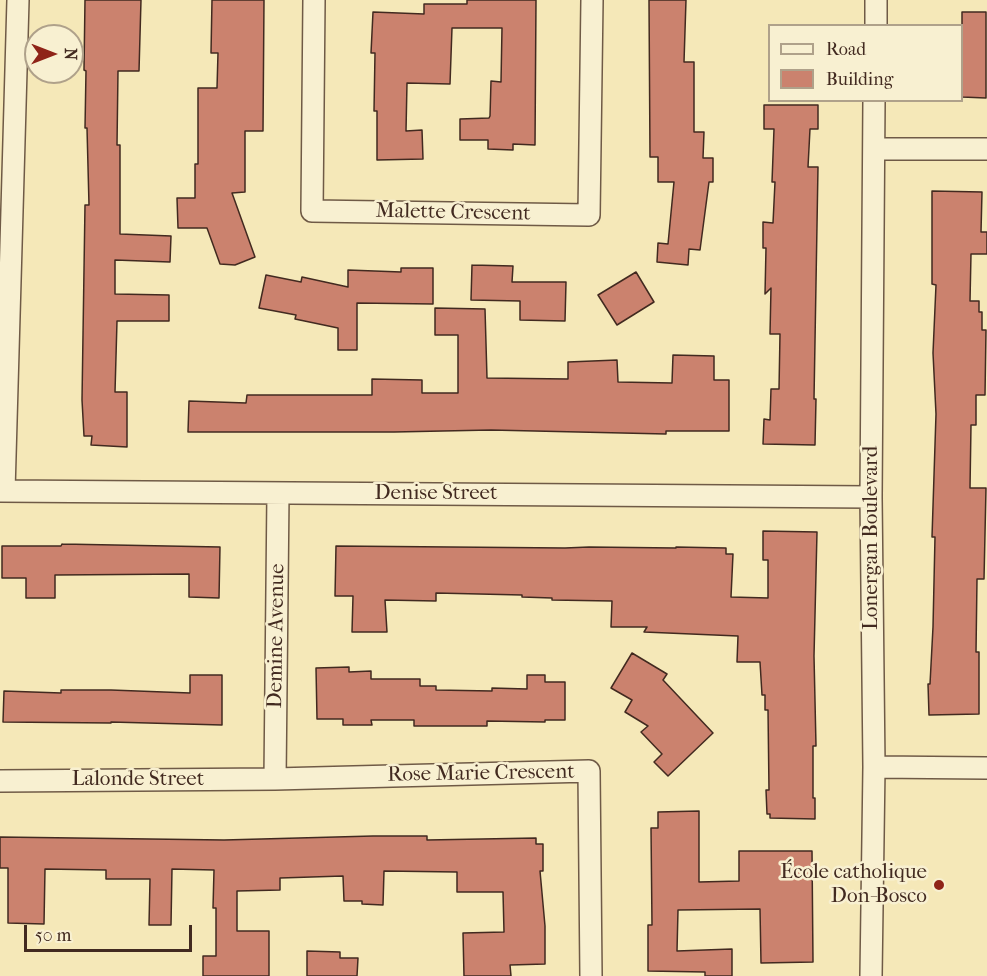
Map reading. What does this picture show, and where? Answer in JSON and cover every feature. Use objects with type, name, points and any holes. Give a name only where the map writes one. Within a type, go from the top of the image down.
[{"type":"street","points":[[2,491],[18,0]]},
{"type":"street","name":"Malette Crescent","points":[[314,0],[312,211],[589,215],[592,0]]},
{"type":"street","points":[[876,0],[876,24]]},
{"type":"street","name":"Lonergan Boulevard","points":[[871,976],[874,767],[871,497],[874,102]]},
{"type":"street","points":[[874,149],[987,149]]},
{"type":"street","name":"Denise Street","points":[[2,491],[871,497]]},
{"type":"street","name":"Demine Avenue","points":[[275,779],[278,493]]},
{"type":"street","points":[[874,767],[987,768]]},
{"type":"street","name":"Rose Marie Crescent","points":[[275,779],[589,771],[591,976]]},
{"type":"street","name":"Lalonde Street","points":[[0,781],[275,779]]},
{"type":"building","points":[[85,0],[141,0],[139,71],[118,71],[117,145],[120,145],[120,234],[171,236],[170,262],[115,260],[115,294],[169,295],[169,321],[117,321],[115,392],[127,392],[127,447],[91,445],[92,436],[84,436],[82,400],[85,205],[89,205],[87,128],[85,128],[86,71],[84,70]]},
{"type":"building","points":[[212,0],[264,0],[263,131],[245,131],[245,192],[232,193],[255,257],[235,265],[220,264],[207,228],[178,228],[177,198],[195,198],[195,164],[198,164],[198,88],[217,88],[218,53],[211,53]]},
{"type":"building","points":[[467,0],[536,0],[535,145],[513,144],[513,150],[488,149],[488,140],[460,140],[460,119],[489,118],[490,116],[491,81],[501,82],[502,28],[452,28],[450,84],[407,83],[406,131],[422,130],[423,159],[377,160],[377,111],[374,111],[375,53],[371,53],[373,12],[424,14],[424,4],[467,4]]},
{"type":"building","points":[[649,0],[686,0],[684,62],[694,62],[694,132],[704,132],[703,158],[713,158],[713,182],[709,182],[700,250],[689,249],[688,265],[657,262],[658,243],[668,244],[674,182],[658,182],[658,157],[650,157]]},
{"type":"building","points":[[962,12],[986,12],[986,98],[963,97]]},
{"type":"building","points":[[764,105],[818,105],[818,129],[810,129],[808,167],[818,167],[815,445],[763,444],[764,419],[770,420],[771,389],[779,389],[780,334],[770,334],[771,288],[765,294],[766,248],[763,248],[763,222],[773,223],[775,182],[772,182],[774,129],[764,129]]},
{"type":"building","points":[[932,191],[982,192],[981,232],[987,232],[987,254],[971,254],[970,301],[979,301],[979,312],[982,312],[982,330],[986,330],[985,395],[976,395],[976,425],[971,425],[970,488],[986,488],[984,579],[977,579],[976,652],[979,652],[979,714],[929,715],[928,684],[930,684],[933,627],[935,537],[932,537],[936,414],[933,353],[936,285],[932,284]]},
{"type":"building","points":[[472,265],[513,266],[512,282],[566,282],[565,321],[520,320],[520,301],[471,300]]},
{"type":"building","points":[[401,268],[433,268],[433,304],[357,303],[357,350],[338,350],[338,328],[295,319],[296,315],[259,308],[266,275],[301,282],[302,277],[348,287],[348,270],[401,272]]},
{"type":"building","points":[[636,272],[654,302],[617,325],[598,295]]},
{"type":"building","points":[[435,308],[485,309],[487,378],[568,379],[568,362],[617,360],[618,382],[672,383],[673,355],[714,356],[714,380],[729,380],[729,431],[666,431],[666,434],[491,430],[188,432],[189,401],[246,403],[247,395],[372,395],[372,379],[422,380],[422,393],[458,393],[458,335],[435,335]]},
{"type":"building","points":[[763,531],[817,532],[814,656],[816,746],[813,746],[815,819],[770,818],[770,814],[767,814],[768,710],[765,710],[765,695],[762,695],[760,662],[737,662],[738,636],[644,632],[647,627],[611,627],[612,601],[552,600],[552,598],[522,597],[522,595],[436,593],[436,601],[385,600],[387,632],[352,632],[353,596],[335,596],[336,546],[676,547],[726,548],[726,554],[733,554],[731,597],[768,598],[768,560],[763,560]]},
{"type":"building","points":[[62,544],[220,547],[219,598],[189,597],[189,574],[55,575],[55,598],[26,598],[26,578],[2,578],[2,546],[61,546]]},
{"type":"building","points":[[632,653],[667,674],[663,680],[713,733],[668,776],[654,762],[662,754],[641,732],[648,726],[625,712],[632,700],[611,688]]},
{"type":"building","points":[[349,667],[349,672],[371,671],[371,679],[420,679],[420,686],[436,686],[436,690],[527,689],[527,675],[545,675],[545,682],[565,682],[565,720],[487,721],[487,726],[414,726],[414,720],[371,720],[372,725],[343,725],[343,719],[317,719],[316,668]]},
{"type":"building","points":[[190,675],[222,675],[222,725],[3,722],[4,691],[61,693],[61,690],[111,690],[190,693]]},
{"type":"building","points":[[699,811],[699,882],[739,881],[739,851],[812,851],[813,962],[761,963],[760,909],[678,910],[677,951],[732,949],[732,976],[705,976],[705,972],[648,971],[648,925],[652,925],[651,828],[658,828],[658,812]]},
{"type":"building","points":[[427,836],[427,840],[536,838],[536,844],[543,844],[543,871],[540,871],[545,926],[545,964],[510,965],[511,976],[464,976],[463,933],[504,932],[503,892],[457,892],[457,872],[384,871],[383,905],[362,904],[362,901],[344,901],[343,876],[280,878],[280,890],[237,891],[237,931],[269,931],[269,976],[203,976],[203,956],[216,956],[216,908],[213,908],[214,870],[172,869],[171,925],[149,925],[150,879],[106,879],[106,870],[45,869],[44,924],[8,923],[8,868],[0,868],[0,837],[224,840]]},
{"type":"building","points":[[307,951],[340,952],[340,958],[358,958],[357,976],[307,976]]},
{"type":"place","name":"École catholique Don-Bosco","points":[[939,885]]}]
